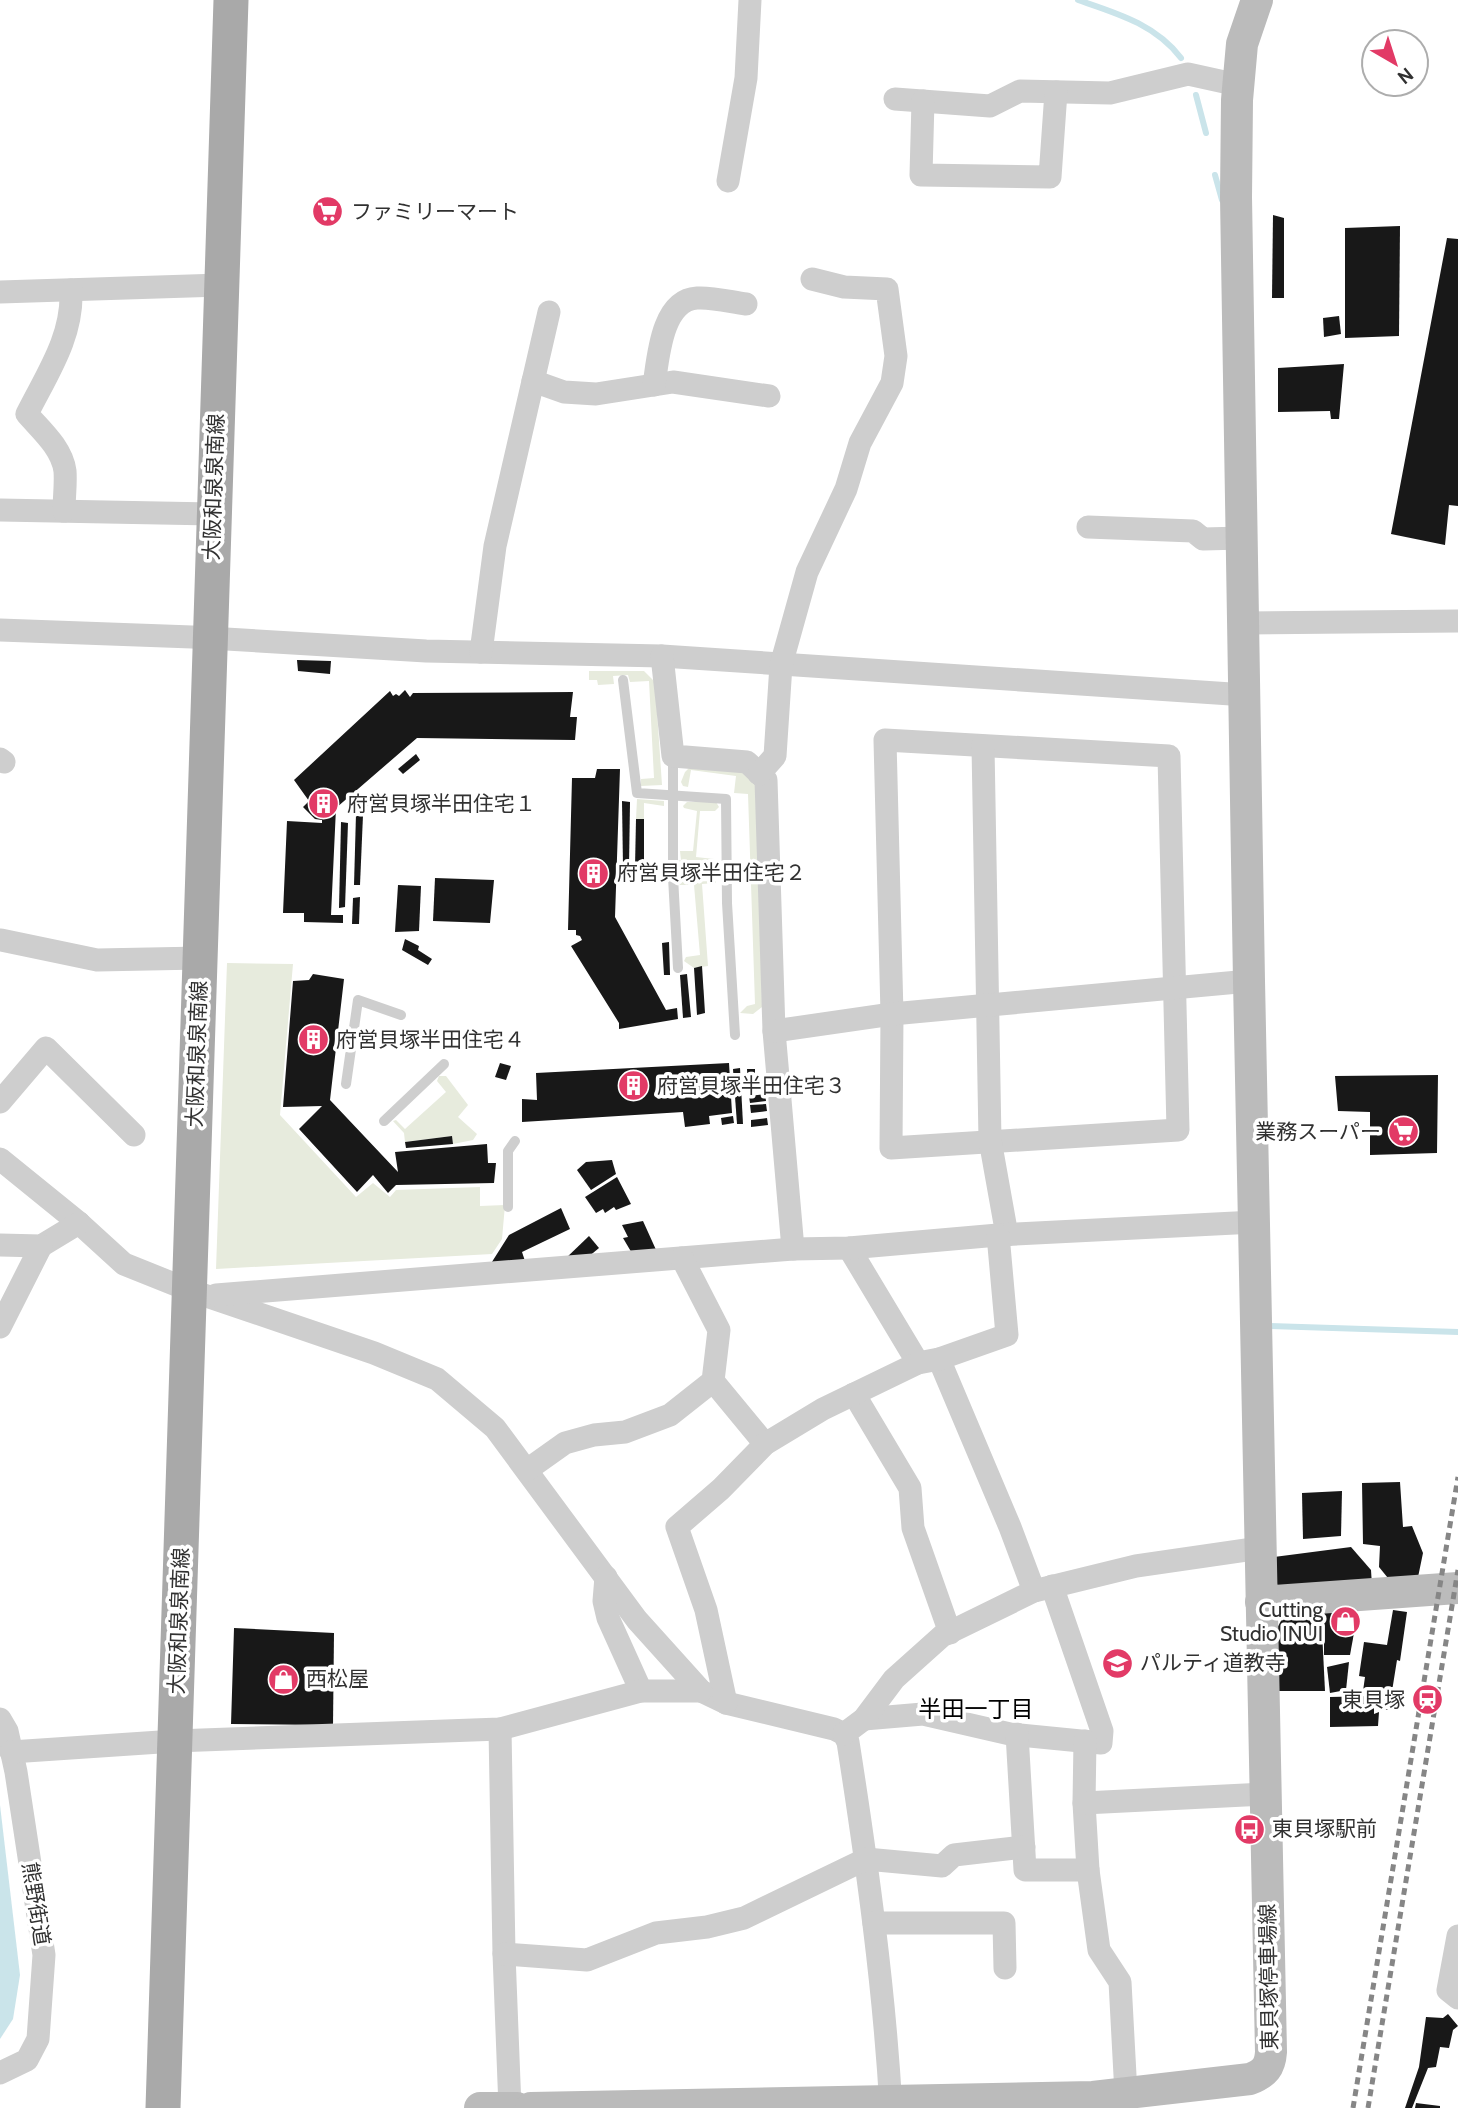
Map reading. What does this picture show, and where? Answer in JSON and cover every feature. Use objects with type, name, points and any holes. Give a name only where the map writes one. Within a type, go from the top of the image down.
[{"type":"main road","name":"大阪和泉泉南線","points":[[163,2108],[175,1741],[197,1293],[201,958],[209,638],[231,0]]},
{"type":"street","points":[[728,181],[746,78],[750,0]]},
{"type":"street","name":"東貝塚停車場線","points":[[531,2108],[890,2105],[1126,2094],[1159,2098],[1250,2079],[1259,2076],[1269,2066],[1271,2052],[1236,197],[1238,85],[1242,44],[1257,0]]},
{"type":"street","points":[[894,99],[990,106],[1020,92],[1110,93],[1188,74],[1238,85]]},
{"type":"street","points":[[923,101],[922,175],[1050,177],[1056,92]]},
{"type":"street","points":[[760,775],[775,756],[781,665],[807,572],[846,489],[860,443],[892,383],[896,356],[887,289],[844,287],[812,279]]},
{"type":"street","points":[[0,292],[221,285]]},
{"type":"street","points":[[64,511],[65,470],[60,455],[46,434],[27,414],[65,341],[70,321],[71,290]]},
{"type":"street","points":[[654,385],[662,332],[679,307],[695,298],[746,304]]},
{"type":"street","points":[[481,652],[495,546],[549,312]]},
{"type":"street","points":[[533,381],[564,392],[596,394],[673,382],[769,396]]},
{"type":"street","points":[[0,510],[213,514]]},
{"type":"street","points":[[1088,527],[1193,531],[1203,539],[1243,538]]},
{"type":"street","points":[[1245,623],[1458,621]]},
{"type":"street","points":[[0,630],[481,652],[662,656],[1246,695]]},
{"type":"street","points":[[662,656],[673,756],[747,762],[766,780],[775,1031],[793,1249]]},
{"type":"street","points":[[886,740],[1169,756],[1174,986],[1178,1130],[990,1140],[891,1149],[892,1014],[886,740]]},
{"type":"street","points":[[726,1703],[706,1610],[677,1527],[765,1444],[822,1409],[928,1361],[1007,1335],[1002,1235],[990,1140],[984,746]]},
{"type":"street","points":[[1,940],[97,960],[201,958]]},
{"type":"street","points":[[775,1031],[892,1014],[1249,981]]},
{"type":"street","points":[[0,1102],[46,1048],[134,1135]]},
{"type":"street","points":[[0,1159],[79,1223],[124,1264],[197,1293],[374,1353],[437,1379],[495,1427],[637,1620],[701,1692]]},
{"type":"street","points":[[197,1293],[793,1249],[849,1248],[1002,1235],[1255,1222]]},
{"type":"street","points":[[0,1327],[41,1246],[79,1223]]},
{"type":"street","points":[[0,1245],[41,1246]]},
{"type":"street","points":[[849,1248],[928,1361],[1043,1589],[1102,1731],[1101,1743],[1017,1734],[923,1714],[864,1719]]},
{"type":"street","points":[[527,1470],[565,1443],[594,1435],[625,1432],[670,1415],[713,1381],[719,1330],[682,1258]]},
{"type":"street","points":[[713,1381],[765,1444]]},
{"type":"street","points":[[854,1394],[911,1488],[913,1528],[950,1633]]},
{"type":"street","points":[[844,1734],[864,1719],[894,1679],[942,1636],[1043,1589],[1136,1566],[1260,1548]]},
{"type":"street","points":[[606,1577],[604,1601],[608,1618],[641,1691]]},
{"type":"street","points":[[1261,1602],[1458,1588]]},
{"type":"street","points":[[12,1752],[175,1741],[500,1729],[641,1691],[701,1692],[726,1703],[834,1729],[844,1734],[848,1742],[866,1859],[882,1983],[890,2105]]},
{"type":"street","name":"熊野街道","points":[[0,1719],[7,1731],[12,1752],[44,1955],[38,2039],[27,2060],[0,2073]]},
{"type":"street","points":[[500,1729],[510,2108]]},
{"type":"street","points":[[1017,1734],[1025,1870],[1088,1870]]},
{"type":"street","points":[[1085,1741],[1084,1803],[1088,1870],[1099,1950],[1120,1982],[1126,2094]]},
{"type":"street","points":[[1084,1803],[1265,1794]]},
{"type":"street","points":[[504,1954],[587,1960],[656,1933],[707,1927],[744,1918],[866,1859],[942,1866],[954,1855],[1024,1847]]},
{"type":"street","points":[[874,1923],[1004,1923],[1005,1968]]},
{"type":"street","points":[[1458,1936],[1448,1990],[1458,1998]]},
{"type":"street","points":[[480,2108],[517,2108]]},
{"type":"lane","points":[[623,680],[637,793],[726,799],[727,903],[735,1035]]},
{"type":"lane","points":[[673,756],[678,968]]},
{"type":"lane","points":[[346,1084],[358,1000],[401,1015]]},
{"type":"lane","points":[[384,1121],[444,1063]]},
{"type":"lane","points":[[508,1207],[508,1151],[515,1141]]},
{"type":"shaded area","points":[[589,671],[644,671],[655,682],[662,785],[641,786],[641,779],[654,778],[649,681],[630,682],[628,675],[613,676],[614,684],[598,685],[597,680],[589,680]]},
{"type":"shaded area","points":[[692,765],[744,771],[754,780],[758,790],[762,1007],[753,1014],[740,1013],[747,1006],[755,1004],[748,794],[734,793],[736,776],[691,770],[688,787],[683,786],[681,782],[685,772]]},
{"type":"shaded area","points":[[637,799],[664,801],[664,806],[644,803],[644,819],[636,819]]},
{"type":"shaded area","points":[[687,802],[716,802],[719,807],[715,811],[700,811],[696,857],[714,859],[715,871],[676,871],[677,861],[681,860],[680,851],[693,851],[697,811],[684,808]]},
{"type":"shaded area","points":[[716,881],[702,884],[708,966],[694,968],[684,961],[686,957],[700,955],[694,885],[679,885],[675,882]]},
{"type":"shaded area","points":[[227,963],[293,964],[280,1115],[356,1197],[373,1183],[390,1197],[396,1190],[480,1187],[480,1206],[505,1205],[502,1239],[492,1254],[216,1269]]},
{"type":"shaded area","points":[[439,1076],[446,1076],[468,1105],[458,1117],[477,1134],[473,1140],[453,1144],[452,1136],[405,1142],[404,1133],[393,1121],[396,1120],[405,1129],[446,1092],[437,1081]]},
{"type":"water","points":[[0,1805],[20,1975],[13,2019],[0,2039]]},
{"type":"building","points":[[1273,215],[1284,218],[1284,298],[1272,298]]},
{"type":"building","points":[[1400,226],[1399,336],[1345,338],[1345,228]]},
{"type":"building","points":[[1447,238],[1458,239],[1458,506],[1449,505],[1445,545],[1391,534]]},
{"type":"building","points":[[1339,316],[1341,334],[1324,337],[1323,318]]},
{"type":"building","points":[[1344,364],[1339,419],[1331,419],[1330,411],[1278,412],[1278,368]]},
{"type":"building","points":[[297,660],[331,661],[330,674],[298,671]]},
{"type":"building","name":"府営貝塚半田住宅１","points":[[405,690],[410,697],[413,693],[573,692],[570,717],[577,717],[575,740],[417,738],[336,808],[331,915],[343,915],[343,923],[304,922],[304,913],[283,913],[287,821],[322,823],[322,820],[315,819],[303,807],[309,801],[294,780],[390,691],[393,696],[399,696]]},
{"type":"building","points":[[416,754],[420,760],[403,774],[398,769]]},
{"type":"building","name":"府営貝塚半田住宅２","points":[[597,769],[620,769],[615,917],[666,1010],[677,1008],[678,1019],[619,1029],[619,1023],[571,946],[582,940],[576,935],[576,930],[568,930],[572,778],[595,778]]},
{"type":"building","points":[[377,790],[381,794],[363,811],[359,807]]},
{"type":"building","points":[[622,801],[630,802],[629,867],[623,867]]},
{"type":"building","points":[[356,814],[363,815],[360,885],[354,885]]},
{"type":"building","points":[[636,819],[644,819],[644,866],[635,867]]},
{"type":"building","points":[[341,822],[348,823],[345,907],[339,908]]},
{"type":"building","points":[[435,878],[494,880],[490,923],[433,921]]},
{"type":"building","points":[[398,885],[421,886],[419,931],[395,932]]},
{"type":"building","points":[[360,897],[359,924],[352,924],[353,898]]},
{"type":"building","points":[[405,939],[419,946],[418,950],[432,959],[428,965],[402,950]]},
{"type":"building","points":[[669,942],[670,975],[664,975],[662,943]]},
{"type":"building","points":[[702,966],[705,1013],[697,1015],[694,968]]},
{"type":"building","name":"府営貝塚半田住宅４","points":[[313,974],[344,979],[330,1100],[398,1172],[395,1152],[487,1144],[488,1163],[496,1163],[494,1183],[396,1185],[388,1193],[373,1175],[357,1192],[299,1129],[322,1106],[283,1107],[293,981],[309,980]]},
{"type":"building","points":[[687,974],[691,1017],[683,1018],[680,975]]},
{"type":"building","points":[[500,1063],[511,1066],[506,1080],[495,1077]]},
{"type":"building","name":"府営貝塚半田住宅３","points":[[729,1063],[732,1113],[709,1116],[710,1124],[685,1127],[683,1112],[522,1122],[522,1099],[537,1100],[536,1073]]},
{"type":"building","points":[[740,1068],[743,1124],[737,1124],[733,1069]]},
{"type":"building","points":[[747,1069],[755,1069],[755,1079],[765,1079],[764,1087],[748,1089]]},
{"type":"building","name":"業務スーパー","points":[[1438,1075],[1437,1153],[1370,1155],[1370,1112],[1338,1111],[1335,1076]]},
{"type":"building","points":[[765,1094],[766,1101],[750,1103],[749,1096]]},
{"type":"building","points":[[766,1104],[767,1111],[751,1113],[750,1105]]},
{"type":"building","points":[[733,1116],[734,1123],[722,1125],[721,1118]]},
{"type":"building","points":[[767,1118],[768,1125],[751,1127],[751,1120]]},
{"type":"building","points":[[452,1136],[453,1144],[406,1148],[405,1142]]},
{"type":"building","points":[[612,1160],[616,1174],[591,1190],[577,1170],[586,1162]]},
{"type":"building","points":[[617,1177],[631,1204],[616,1210],[614,1207],[605,1213],[603,1209],[596,1213],[585,1197]]},
{"type":"building","points":[[561,1208],[570,1229],[522,1252],[525,1261],[490,1265],[509,1235]]},
{"type":"building","points":[[643,1221],[657,1252],[633,1255],[623,1238],[628,1237],[622,1225]]},
{"type":"building","points":[[589,1236],[599,1248],[587,1258],[564,1260]]},
{"type":"building","points":[[1400,1482],[1403,1527],[1412,1526],[1423,1553],[1417,1582],[1392,1583],[1379,1567],[1380,1546],[1363,1544],[1362,1483]]},
{"type":"building","points":[[1342,1491],[1341,1536],[1303,1539],[1302,1493]]},
{"type":"building","points":[[1351,1547],[1371,1570],[1372,1585],[1278,1592],[1274,1557]]},
{"type":"building","points":[[1354,1608],[1354,1633],[1350,1655],[1324,1655],[1324,1610]]},
{"type":"building","points":[[1393,1610],[1407,1612],[1389,1710],[1378,1708],[1380,1693],[1363,1691],[1365,1677],[1359,1676],[1364,1642],[1387,1645]]},
{"type":"building","points":[[1321,1611],[1325,1691],[1279,1691],[1276,1630],[1282,1619],[1297,1612]]},
{"type":"building","name":"西松屋","points":[[234,1628],[334,1633],[333,1725],[231,1724]]},
{"type":"building","points":[[1349,1662],[1346,1690],[1330,1693],[1327,1667]]},
{"type":"building","points":[[1374,1696],[1374,1714],[1379,1712],[1378,1726],[1330,1727],[1330,1697]]},
{"type":"building","points":[[1448,2014],[1458,2026],[1453,2030],[1449,2048],[1440,2047],[1436,2067],[1428,2068],[1412,2108],[1405,2108],[1419,2067],[1426,2017],[1443,2018]]},
{"type":"building","points":[[1416,2103],[1440,2106],[1440,2108],[1415,2108]]},
{"type":"waterway","points":[[1078,0],[1147,28],[1171,46],[1181,58]]},
{"type":"waterway","points":[[1196,95],[1206,133]]},
{"type":"waterway","points":[[1215,175],[1222,200]]},
{"type":"waterway","points":[[1268,1326],[1458,1332]]},
{"type":"railway","points":[[1353,2108],[1458,1477]]},
{"type":"railway","points":[[1368,2108],[1458,1570]]},
{"type":"place","name":"ファミリーマート","points":[[328,212]]},
{"type":"place","name":"府営貝塚半田住宅１","points":[[324,804]]},
{"type":"place","name":"府営貝塚半田住宅２","points":[[594,873]]},
{"type":"place","name":"府営貝塚半田住宅４","points":[[313,1040]]},
{"type":"place","name":"府営貝塚半田住宅３","points":[[634,1086]]},
{"type":"place","name":"業務スーパー","points":[[1404,1132]]},
{"type":"place","name":"Cutting Studio INUI","points":[[1346,1622]]},
{"type":"place","name":"パルティ道教寺","points":[[1117,1663]]},
{"type":"place","name":"西松屋","points":[[283,1679]]},
{"type":"place","name":"東貝塚","points":[[1428,1700]]},
{"type":"place","name":"東貝塚駅前","points":[[1249,1829]]},
{"type":"district","name":"半田一丁目","points":[[976,1709]]}]
